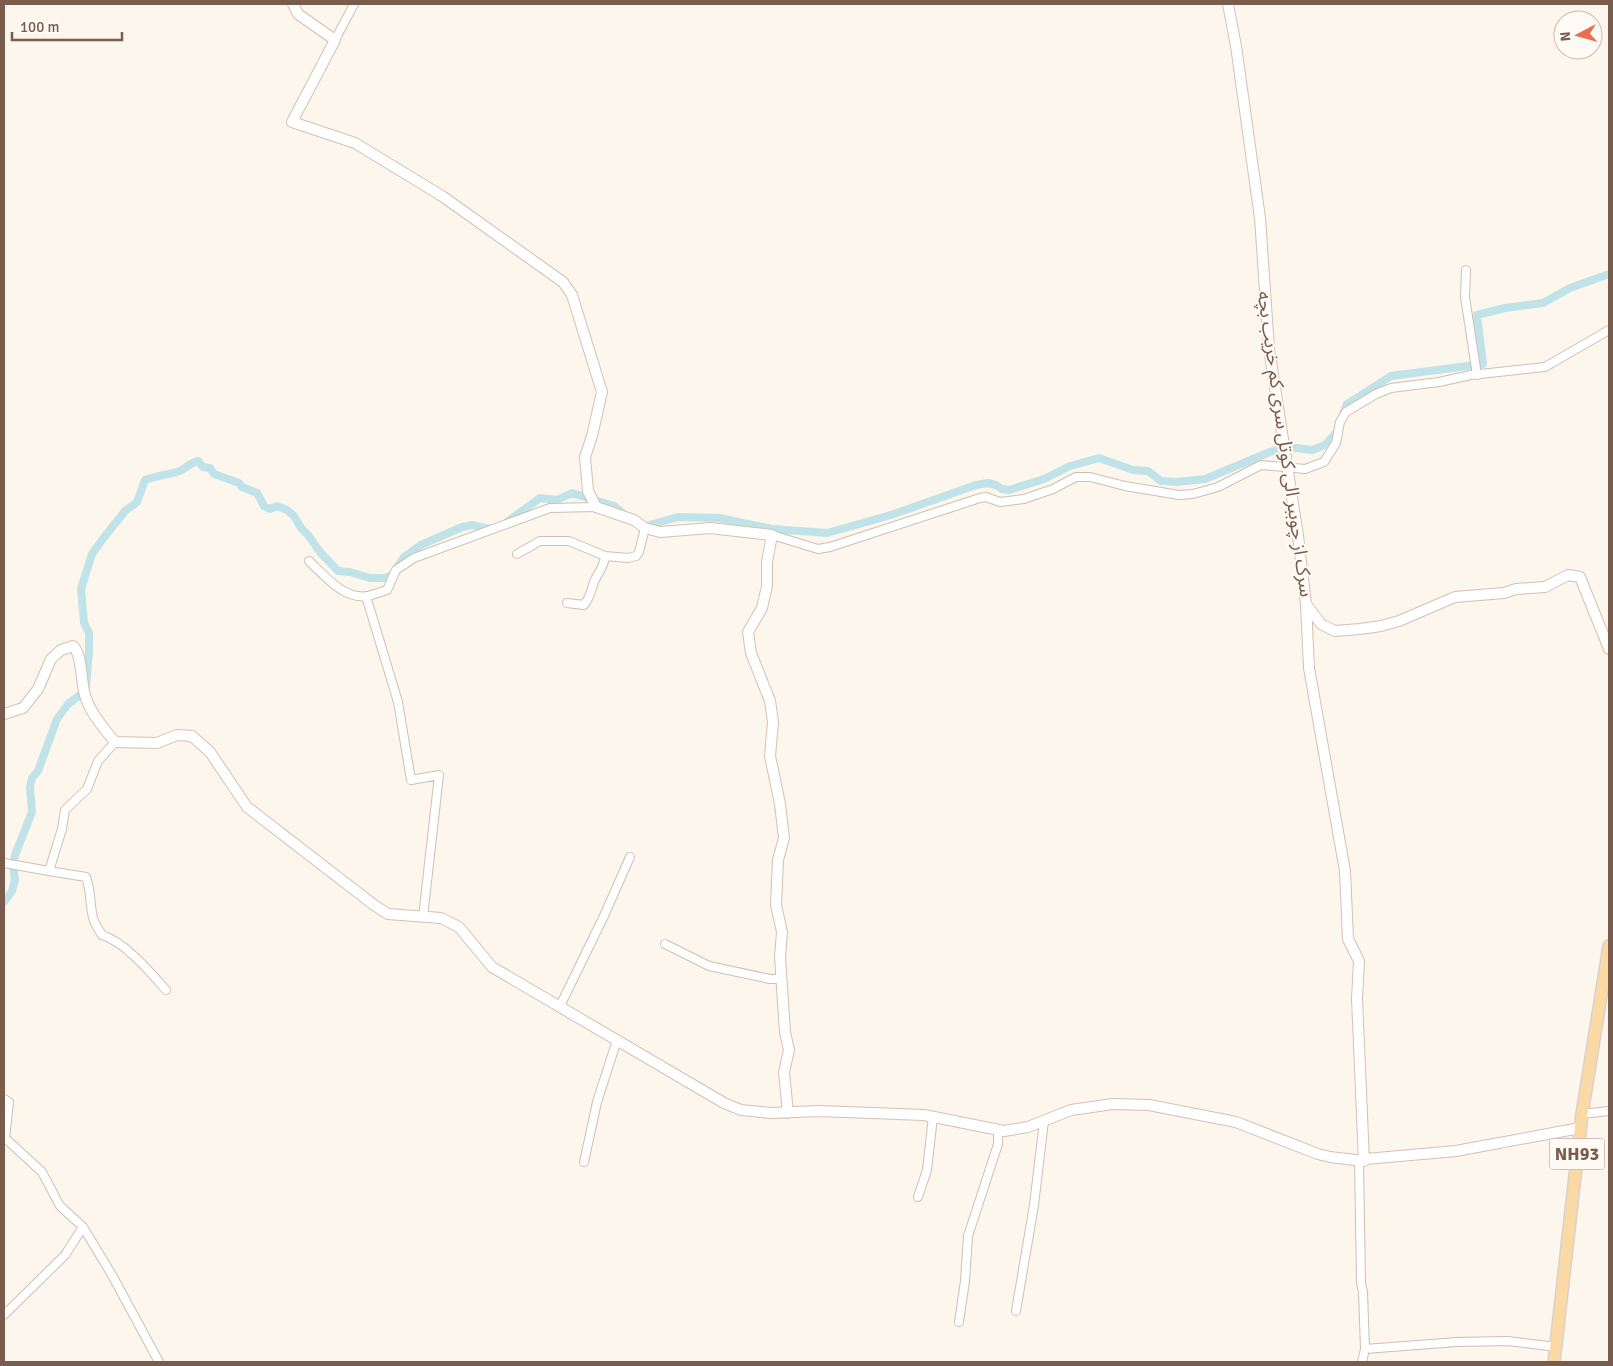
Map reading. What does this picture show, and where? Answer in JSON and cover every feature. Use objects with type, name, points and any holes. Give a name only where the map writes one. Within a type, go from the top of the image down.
[{"type":"main road","name":"NH93","points":[[1554,1362],[1580,1128],[1609,946]]},
{"type":"street","points":[[293,4],[298,14],[335,40]]},
{"type":"street","points":[[354,4],[292,122],[355,143],[427,187],[563,282],[572,295],[602,392],[585,457],[588,491],[596,507]]},
{"type":"street","name":"سرک از چوببر الی کوتل سری کم خریب بچه","points":[[1228,4],[1236,46],[1260,218],[1269,349],[1298,536],[1306,604],[1321,624],[1335,631],[1360,629],[1399,621],[1455,597],[1545,587],[1568,575],[1580,577],[1609,649]]},
{"type":"street","points":[[1466,270],[1465,297],[1477,375]]},
{"type":"street","points":[[309,561],[338,588],[352,594],[366,596],[387,590],[396,570],[414,558],[550,508],[596,507],[634,520],[645,528],[660,532],[710,528],[772,535],[818,549],[874,534],[980,498],[1000,502],[1024,499],[1053,489],[1076,477],[1090,477],[1125,486],[1180,495],[1193,494],[1218,487],[1261,465],[1306,469],[1324,462],[1336,443],[1340,422],[1346,412],[1376,394],[1391,388],[1545,366],[1609,330]]},
{"type":"street","points":[[517,554],[540,541],[569,540],[605,556],[628,558],[636,556],[639,552],[645,528]]},
{"type":"street","points":[[772,535],[767,562],[767,586],[762,608],[748,632],[751,653],[770,701],[773,722],[770,756],[780,804],[784,838],[778,860],[776,906],[782,932],[780,957],[785,1032],[789,1050],[784,1072],[788,1113]]},
{"type":"street","points":[[567,603],[584,605],[590,598],[594,580],[604,564],[605,556]]},
{"type":"street","points":[[366,596],[398,702],[411,780],[438,775],[423,917]]},
{"type":"street","points":[[1306,604],[1309,668],[1346,871],[1348,939],[1359,961],[1357,998],[1361,1160],[1361,1283],[1365,1349],[1362,1362]]},
{"type":"street","points":[[4,714],[23,708],[38,689],[52,659],[61,650],[73,646],[78,652],[87,700],[95,716],[116,742]]},
{"type":"street","points":[[49,871],[62,829],[65,810],[87,789],[90,777],[98,761],[116,742],[156,743],[177,735],[192,736],[210,752],[246,807],[388,914],[441,918],[459,927],[492,966],[724,1103],[741,1110],[771,1113],[819,1110],[872,1112],[933,1117],[1004,1131],[1028,1127],[1071,1110],[1113,1104],[1149,1105],[1236,1122],[1306,1150],[1330,1157],[1361,1160],[1456,1151],[1580,1128]]},
{"type":"street","points":[[560,1006],[603,918],[630,857]]},
{"type":"street","points":[[4,863],[86,877],[91,890],[91,910],[94,922],[102,935],[110,937],[131,954],[166,990]]},
{"type":"street","points":[[665,944],[709,966],[770,979],[782,979]]},
{"type":"street","points":[[584,1162],[597,1102],[617,1040]]},
{"type":"street","points":[[4,1099],[9,1102],[5,1138],[42,1172],[60,1206],[83,1227],[112,1275],[158,1362]]},
{"type":"street","points":[[1582,1114],[1609,1111]]},
{"type":"street","points":[[918,1197],[927,1170],[933,1117]]},
{"type":"street","points":[[1016,1311],[1034,1205],[1044,1121]]},
{"type":"street","points":[[959,1322],[965,1281],[968,1236],[998,1144],[998,1130]]},
{"type":"street","points":[[4,1315],[64,1255],[83,1227]]},
{"type":"street","points":[[1365,1349],[1457,1342],[1508,1341],[1556,1347]]},
{"type":"waterway","points":[[1342,417],[1347,404],[1391,376],[1483,364],[1477,315],[1505,308],[1543,303],[1570,288],[1609,274]]},
{"type":"waterway","points":[[643,525],[646,526],[678,517],[719,518],[772,529],[827,533],[891,515],[976,485],[988,483],[1009,490],[1044,479],[1070,466],[1099,458],[1133,470],[1148,471],[1161,481],[1176,482],[1205,479],[1270,452],[1289,447],[1312,450],[1325,445],[1339,430]]},
{"type":"waterway","points":[[4,902],[12,891],[15,880],[13,865],[15,855],[32,812],[30,787],[32,778],[38,771],[57,719],[68,704],[84,692],[86,688],[89,633],[84,623],[81,589],[92,554],[125,511],[137,502],[145,480],[180,471],[198,461],[203,467],[210,468],[214,474],[239,483],[242,487],[257,493],[264,506],[270,509],[277,506],[287,510],[294,516],[320,552],[338,571],[350,572],[370,578],[385,578],[393,574],[404,557],[421,545],[462,527],[472,525],[489,529],[494,528]]},
{"type":"waterway","points":[[507,522],[540,498],[557,500],[572,493],[614,506],[625,515]]}]
